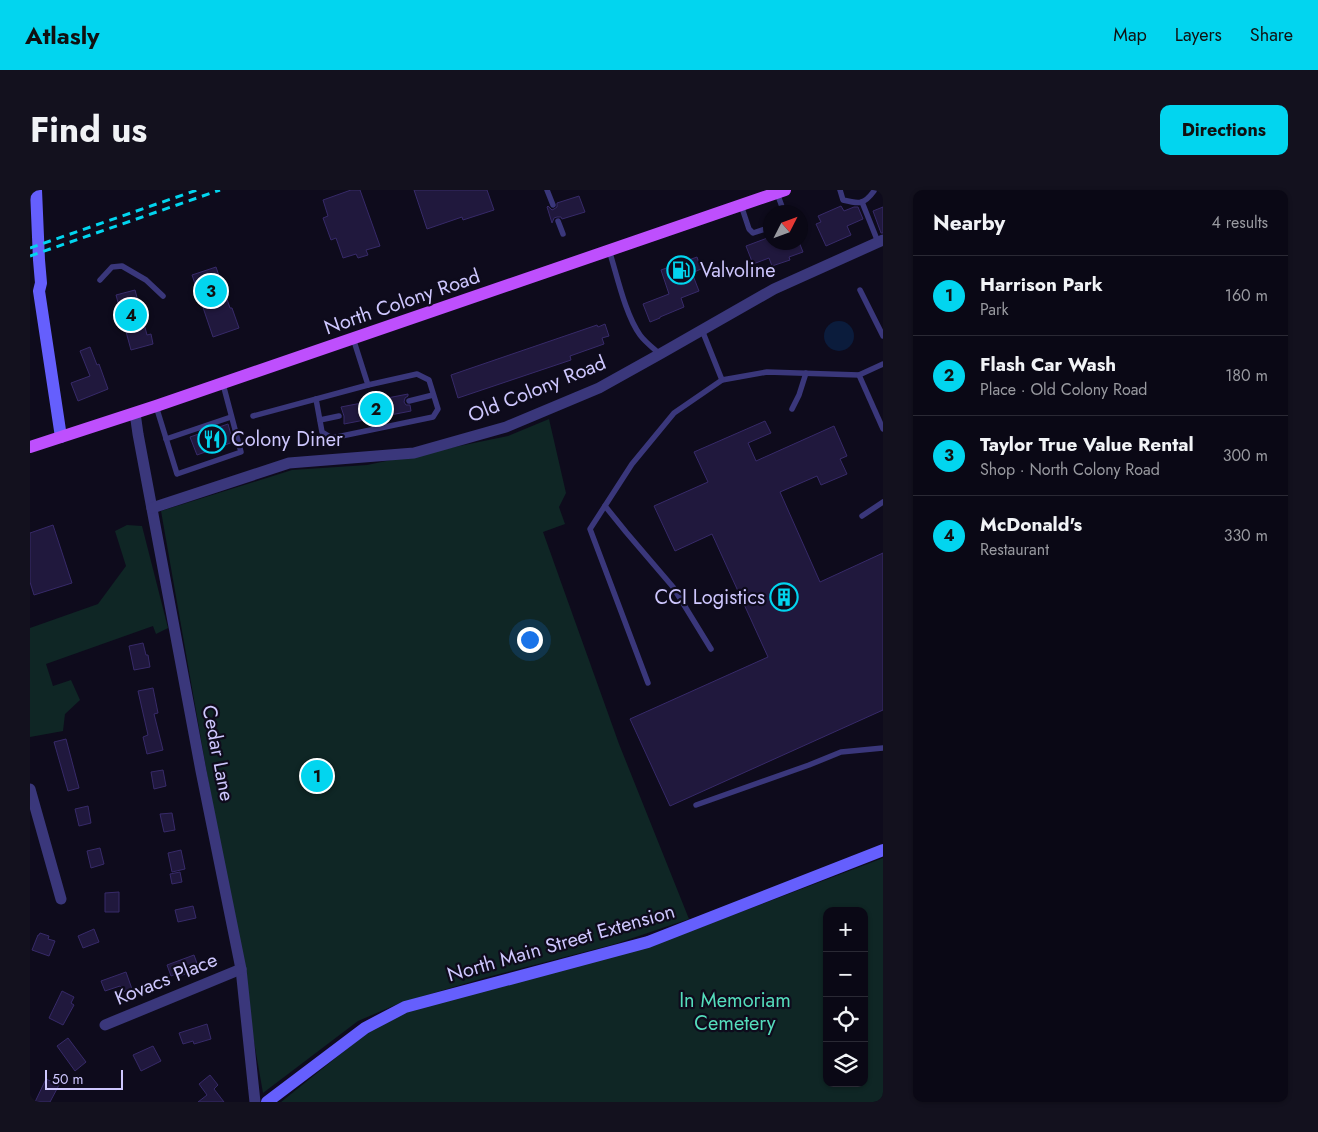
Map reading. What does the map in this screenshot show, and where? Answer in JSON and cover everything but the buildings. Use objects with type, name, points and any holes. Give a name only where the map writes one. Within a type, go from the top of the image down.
[{"type":"main road","name":"North Colony Road","points":[[30,447],[156,406],[781,191]]},
{"type":"street","points":[[36,190],[41,283],[39,292],[61,437]]},
{"type":"street","name":"Old Colony Road","points":[[152,508],[289,463],[414,454],[506,427],[599,388],[774,289],[881,241]]},
{"type":"street","points":[[30,249],[33,284],[39,292]]},
{"type":"street","name":"Cedar Lane","points":[[135,413],[201,770],[241,969],[255,1102]]},
{"type":"street","points":[[30,790],[61,899]]},
{"type":"street","name":"North Main Street Extension","points":[[267,1102],[365,1028],[405,1006],[648,942],[883,850]]},
{"type":"street","name":"Kovacs Place","points":[[105,1025],[241,969]]},
{"type":"lane","points":[[547,190],[553,205]]},
{"type":"lane","points":[[840,190],[844,200],[858,203],[867,200],[874,190]]},
{"type":"lane","points":[[781,191],[783,205]]},
{"type":"lane","points":[[862,202],[881,241]]},
{"type":"lane","points":[[741,205],[749,229],[754,233],[763,230]]},
{"type":"lane","points":[[558,221],[563,234]]},
{"type":"lane","points":[[609,250],[629,314],[640,335],[660,354]]},
{"type":"lane","points":[[100,280],[112,268],[122,266],[146,280],[163,296]]},
{"type":"lane","points":[[860,290],[883,336]]},
{"type":"lane","points":[[702,330],[722,380]]},
{"type":"lane","points":[[354,338],[368,385]]},
{"type":"lane","points":[[648,683],[590,529],[632,464],[674,413],[722,380],[767,372],[859,375],[883,364]]},
{"type":"lane","points":[[792,409],[806,373]]},
{"type":"lane","points":[[253,416],[316,399],[368,385],[418,374],[429,380],[438,409],[433,417],[332,438],[322,432],[316,399]]},
{"type":"lane","points":[[859,375],[883,429]]},
{"type":"lane","points":[[156,406],[177,474],[241,452],[222,382]]},
{"type":"lane","points":[[409,400],[433,395]]},
{"type":"lane","points":[[320,420],[339,416]]},
{"type":"lane","points":[[166,440],[231,417]]},
{"type":"lane","points":[[862,516],[883,502]]},
{"type":"lane","points":[[605,506],[673,587],[711,649]]},
{"type":"lane","points":[[696,806],[842,752],[883,748]]},
{"type":"green space","points":[[549,419],[566,493],[559,507],[565,524],[543,532],[619,744],[689,919],[615,944],[484,978],[400,1003],[358,1021],[263,1093],[161,511],[292,470],[367,465],[508,436]]},
{"type":"green space","points":[[127,525],[142,526],[168,628],[156,634],[153,626],[46,664],[53,686],[71,680],[80,700],[65,714],[63,731],[30,737],[30,628],[98,604],[126,566],[115,531]]},
{"type":"green space","name":"In Memoriam Cemetery","points":[[883,858],[883,1102],[281,1102],[374,1027],[405,1012],[659,943]]},
{"type":"water","points":[[839,321],[849,326],[854,336],[849,346],[839,351],[829,346],[824,336],[829,326]]},
{"type":"railway","points":[[30,248],[197,190]]},
{"type":"railway","points":[[30,256],[220,190]]},
{"type":"place","name":"Valvoline","points":[[681,270]]},
{"type":"place","name":"Taylor True Value Rental","points":[[211,291]]},
{"type":"place","name":"McDonald's","points":[[131,315]]},
{"type":"place","name":"Flash Car Wash","points":[[376,409]]},
{"type":"place","name":"Colony Diner","points":[[212,439]]},
{"type":"place","name":"CCI Logistics","points":[[784,597]]},
{"type":"place","name":"Harrison Park","points":[[317,776]]}]
